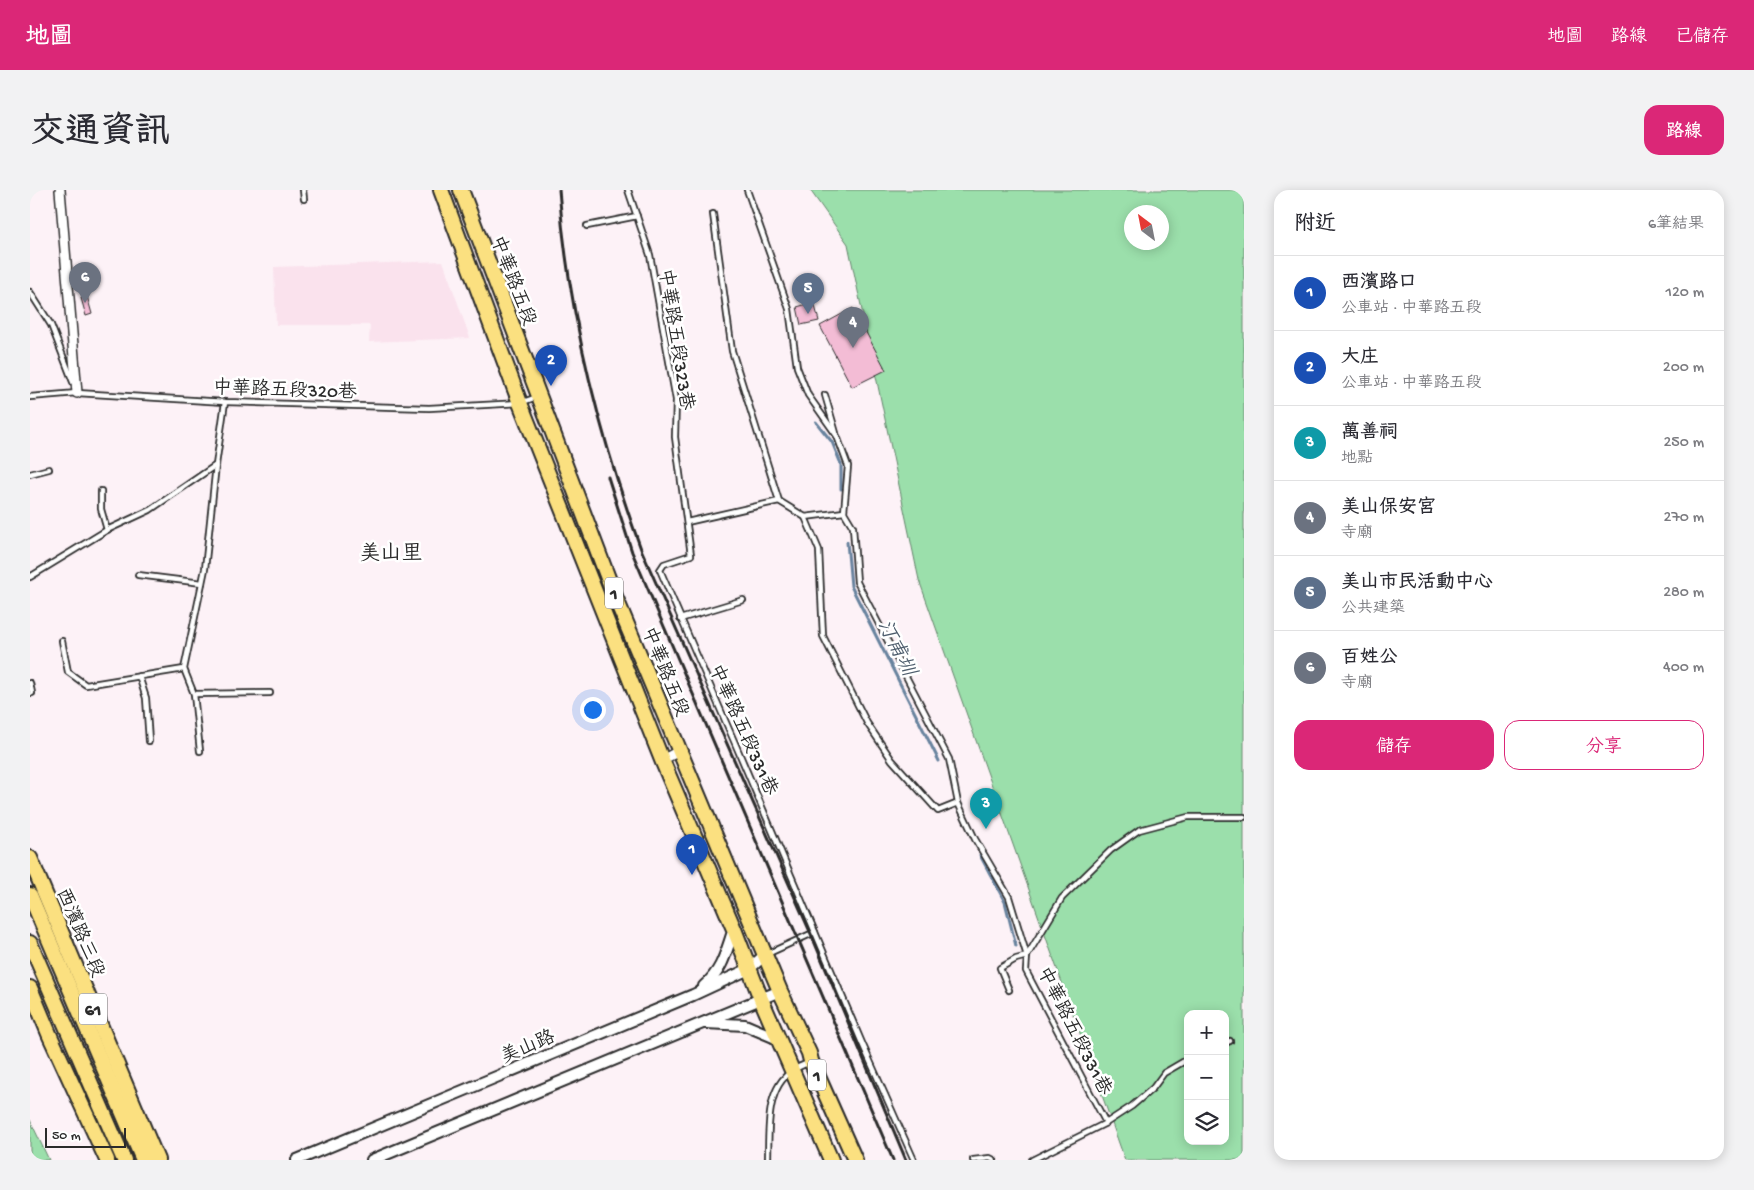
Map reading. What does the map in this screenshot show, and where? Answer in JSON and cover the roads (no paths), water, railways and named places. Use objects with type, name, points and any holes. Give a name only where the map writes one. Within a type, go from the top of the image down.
[{"type":"main road","name":"中華路五段","points":[[441,190],[520,404],[662,760],[734,929],[778,1040],[831,1160]]},
{"type":"main road","name":"中華路五段","points":[[461,190],[614,594],[780,991],[855,1160]]},
{"type":"main road","name":"西濱路三段","points":[[30,858],[157,1160]]},
{"type":"main road","name":"61","points":[[30,895],[143,1160]]},
{"type":"main road","name":"61","points":[[30,943],[124,1160]]},
{"type":"main road","points":[[30,988],[107,1160]]},
{"type":"street","points":[[60,190],[77,393]]},
{"type":"street","points":[[662,760],[679,751]]},
{"type":"street","points":[[693,995],[714,978],[722,966],[734,929]]},
{"type":"street","name":"美山路","points":[[297,1160],[693,995],[749,970],[766,954]]},
{"type":"street","points":[[372,1160],[780,991]]},
{"type":"street","points":[[702,1023],[745,1025],[778,1040]]},
{"type":"lane","points":[[303,190],[304,199]]},
{"type":"lane","name":"中華路五段323巷","points":[[628,190],[650,255],[676,400],[675,437],[691,555]]},
{"type":"lane","points":[[747,190],[789,310],[797,367],[808,395],[837,436]]},
{"type":"lane","points":[[713,214],[732,351],[779,502]]},
{"type":"lane","points":[[587,226],[637,216]]},
{"type":"lane","points":[[30,292],[50,324],[77,393]]},
{"type":"lane","name":"中華路五段320巷","points":[[30,398],[77,393],[226,402],[429,408],[520,404],[538,396]]},
{"type":"lane","points":[[824,395],[848,466],[844,512],[853,528],[857,582],[949,760],[958,803],[975,839],[1009,897],[1026,956],[1000,968],[1009,990]]},
{"type":"lane","points":[[200,751],[194,694],[184,669],[202,583],[216,465],[226,402]]},
{"type":"lane","points":[[30,577],[107,530],[150,510],[216,465]]},
{"type":"lane","points":[[30,474],[49,469]]},
{"type":"lane","points":[[101,491],[101,509],[107,530]]},
{"type":"lane","points":[[687,522],[779,502],[805,517],[819,550],[823,636],[867,723],[892,760],[938,811],[958,803]]},
{"type":"lane","points":[[805,517],[844,512]]},
{"type":"lane","name":"中華路五段331巷","points":[[691,555],[664,564],[660,570],[914,1160]]},
{"type":"lane","points":[[138,575],[202,583]]},
{"type":"lane","points":[[680,619],[743,600]]},
{"type":"lane","points":[[62,641],[68,672],[86,685],[184,669]]},
{"type":"lane","points":[[139,676],[146,698],[150,741]]},
{"type":"lane","points":[[30,683],[32,693]]},
{"type":"lane","points":[[194,694],[270,693]]},
{"type":"lane","name":"中華路五段331巷","points":[[1106,1124],[1026,970],[1026,956],[1062,898],[1111,850],[1138,830],[1188,817],[1244,817]]},
{"type":"lane","points":[[766,954],[815,932]]},
{"type":"lane","points":[[768,1160],[771,1112],[777,1086],[792,1071],[811,1061]]},
{"type":"lane","name":"中華路五段331巷","points":[[1032,1160],[1106,1124],[1132,1106],[1153,1088],[1164,1073],[1184,1061]]},
{"type":"lane","points":[[973,1160],[990,1158],[994,1160]]},
{"type":"waterway","name":"汀甫圳","points":[[816,422],[832,442],[841,464],[841,489]]},
{"type":"waterway","name":"汀甫圳","points":[[847,542],[851,586],[939,761]]},
{"type":"waterway","name":"汀甫圳","points":[[980,855],[1005,902],[1016,946]]},
{"type":"railway","points":[[559,190],[570,282],[588,372],[612,462],[641,549],[811,934],[906,1160]]},
{"type":"railway","points":[[608,477],[632,552],[893,1160]]},
{"type":"place","name":"百姓公","points":[[85,303]]},
{"type":"place","name":"美山市民活動中心","points":[[808,314]]},
{"type":"place","name":"美山保安宮","points":[[853,348]]},
{"type":"place","name":"大庄","points":[[551,386]]},
{"type":"place","name":"萬善祠","points":[[986,829]]},
{"type":"place","name":"西濱路口","points":[[692,875]]},
{"type":"district","name":"美山里","points":[[391,552]]}]
